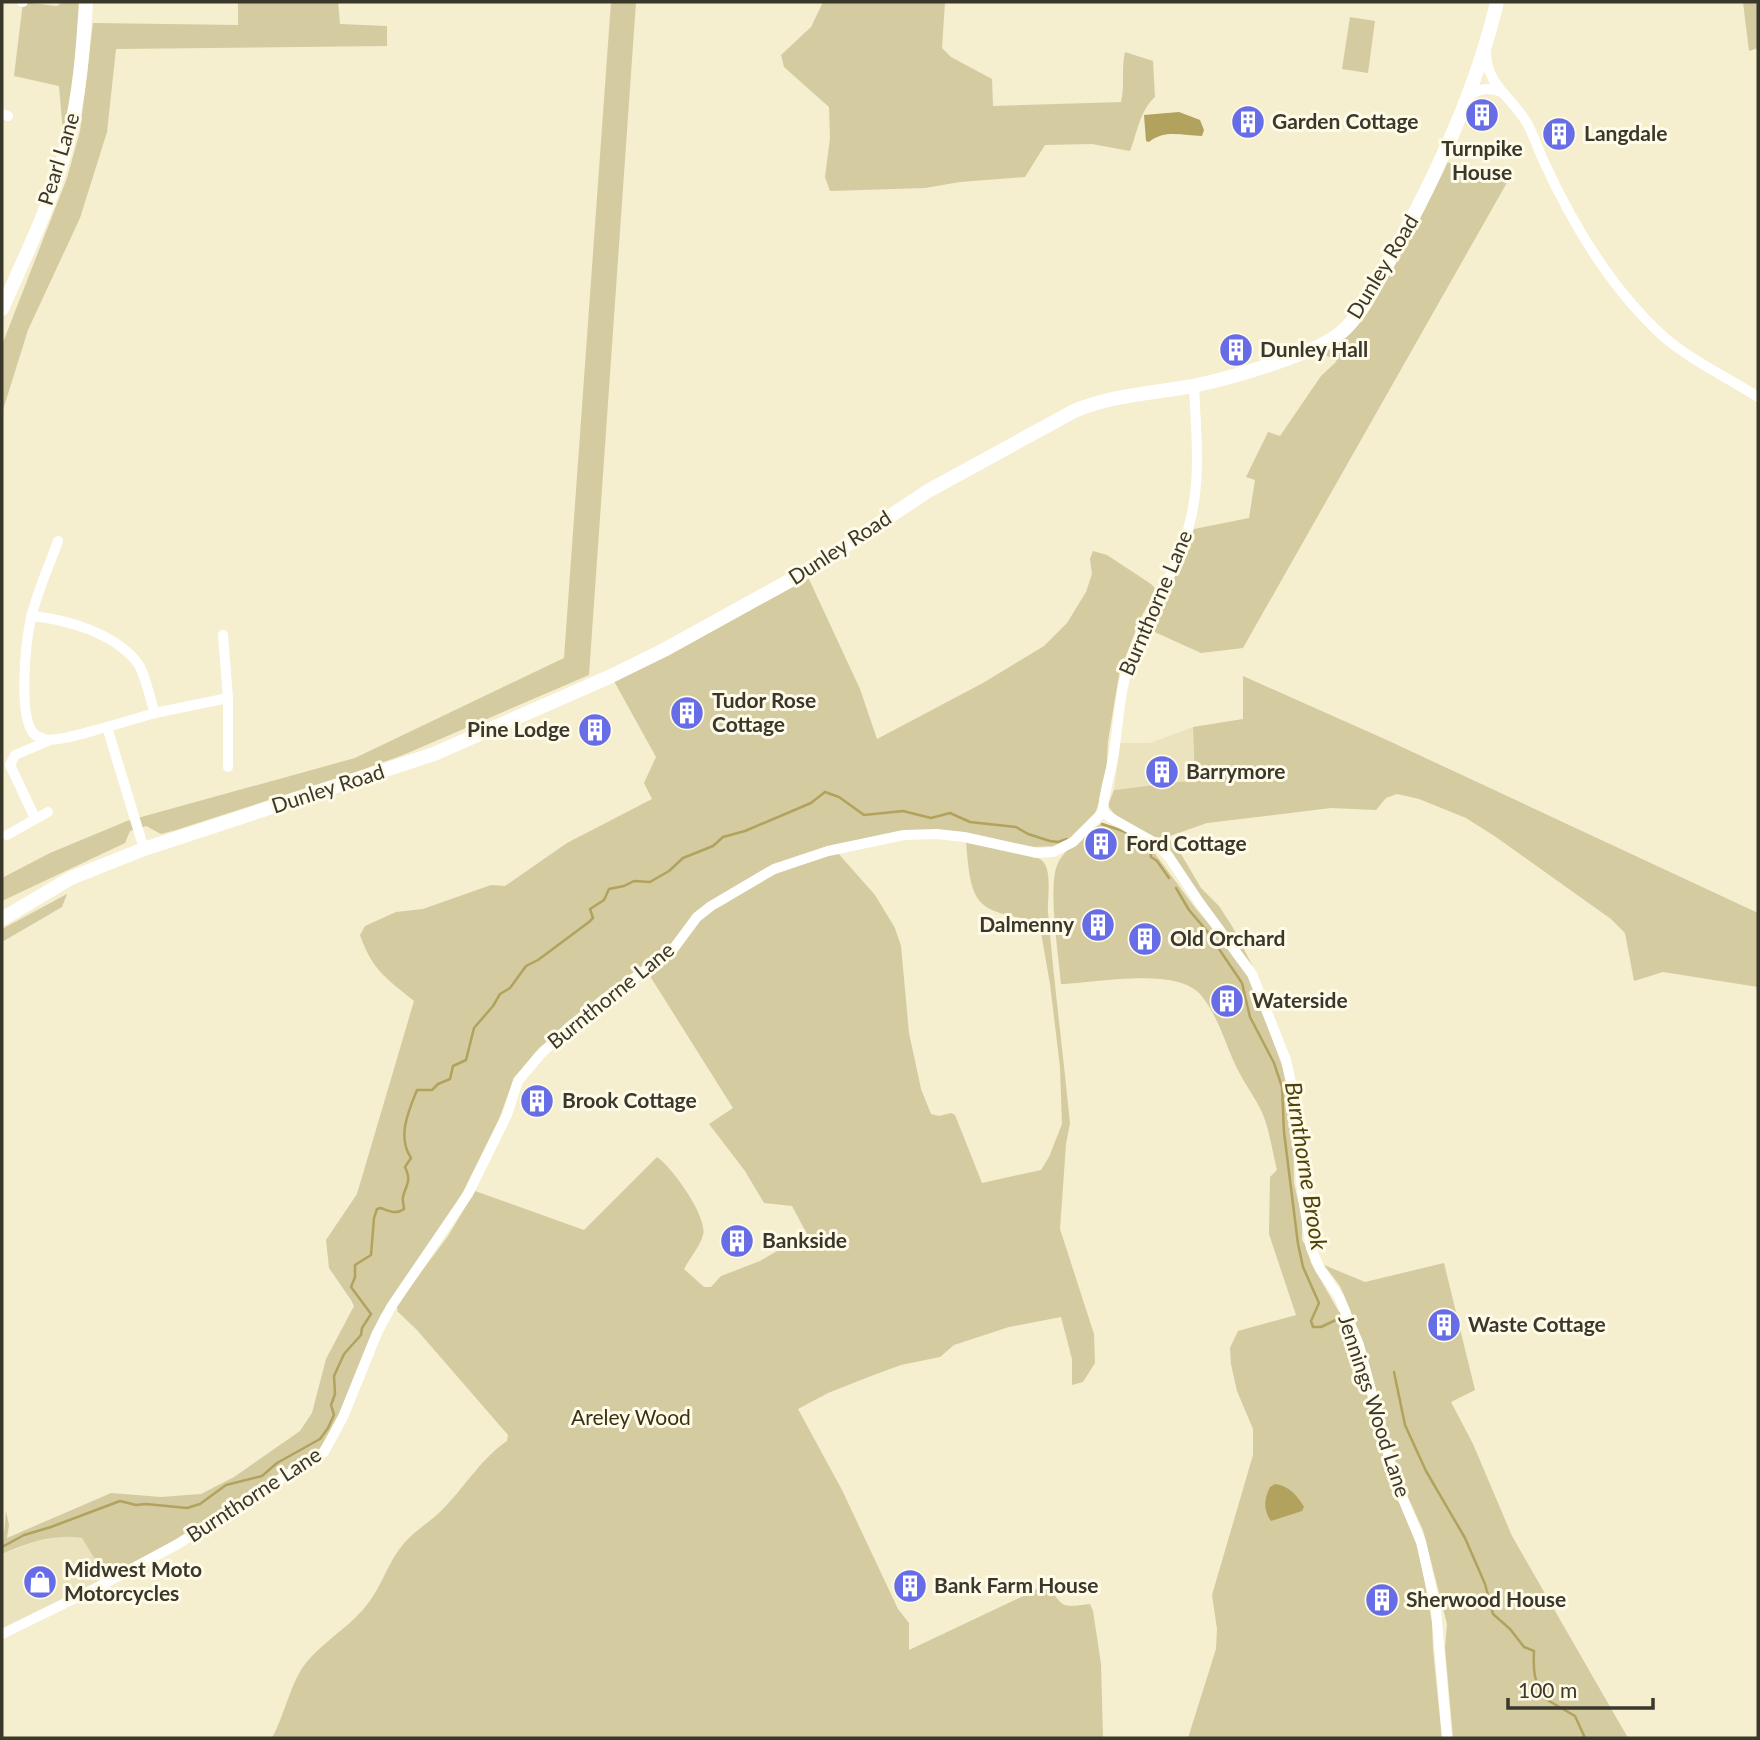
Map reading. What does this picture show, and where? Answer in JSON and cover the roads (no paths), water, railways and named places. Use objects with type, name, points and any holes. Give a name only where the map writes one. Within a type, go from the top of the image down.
[{"type":"main road","name":"Pearl Lane","points":[[2,310],[48,202],[68,140],[79,83],[86,2]]},
{"type":"main road","name":"Dunley Road","points":[[2,919],[71,878],[144,849],[435,754],[653,656],[809,570],[928,491],[1074,411],[1097,402],[1194,386],[1299,355],[1334,338],[1347,327],[1368,297],[1412,219],[1467,97],[1497,2]]},
{"type":"street","points":[[1485,46],[1488,71],[1529,127],[1548,170],[1594,254],[1629,299],[1665,337],[1681,350],[1758,397]]},
{"type":"street","points":[[1467,97],[1475,91],[1487,88],[1502,92]]},
{"type":"street","name":"Burnthorne Lane","points":[[2,1634],[178,1544],[324,1452],[343,1417],[377,1333],[391,1307],[472,1188],[507,1115],[518,1081],[568,1028],[671,952],[697,917],[710,906],[774,869],[828,852],[904,835],[964,837],[1037,853],[1053,852],[1073,842],[1103,812],[1120,716],[1122,684],[1132,653],[1180,554],[1189,527],[1195,496],[1197,459],[1194,386]]},
{"type":"street","points":[[48,741],[35,735],[30,728],[25,702],[25,657],[31,616],[58,541]]},
{"type":"street","points":[[31,616],[55,618],[105,637],[121,647],[138,662],[155,713]]},
{"type":"street","points":[[223,635],[228,698],[228,767]]},
{"type":"street","points":[[35,818],[10,765],[15,755],[48,741],[155,713],[228,698]]},
{"type":"street","points":[[107,727],[144,849]]},
{"type":"street","points":[[7,835],[48,812]]},
{"type":"street","name":"Jennings Wood Lane","points":[[1103,812],[1157,844],[1169,857],[1252,974],[1286,1060],[1295,1101],[1302,1191],[1311,1248],[1320,1269],[1339,1297],[1359,1345],[1395,1480],[1421,1542],[1436,1609],[1447,1738]]},
{"type":"waterway","name":"Burnthorne Brook","points":[[2,1547],[24,1535],[120,1501],[136,1505],[187,1508],[200,1504],[226,1485],[262,1476],[277,1463],[320,1439],[334,1415],[331,1405],[335,1394],[334,1376],[344,1354],[361,1335],[362,1328],[371,1314],[351,1287],[355,1277],[355,1265],[371,1255],[377,1209],[395,1212],[404,1209],[403,1198],[408,1180],[405,1167],[411,1158],[404,1133],[417,1090],[432,1090],[450,1079],[453,1066],[466,1060],[474,1028],[500,994],[510,988],[526,966],[589,922],[593,918],[590,909],[604,900],[609,889],[634,881],[650,882],[669,871],[683,858],[713,846],[723,837],[745,831],[811,803],[825,792],[839,797],[864,815],[903,811],[931,818],[950,813],[970,822],[1016,827],[1050,841],[1067,839]]},
{"type":"waterway","name":"Burnthorne Brook","points":[[1102,824],[1123,831],[1150,849],[1151,857],[1169,878]]},
{"type":"waterway","name":"Burnthorne Brook","points":[[1176,888],[1189,910],[1212,937]]},
{"type":"waterway","name":"Burnthorne Brook","points":[[1217,946],[1242,983],[1250,1017],[1274,1063],[1282,1087],[1284,1132],[1298,1244],[1303,1267],[1319,1303],[1311,1321],[1313,1327],[1321,1327],[1342,1317]]},
{"type":"waterway","name":"Burnthorne Brook","points":[[1394,1372],[1405,1425],[1426,1471],[1465,1538],[1485,1584],[1493,1614],[1510,1629],[1524,1647],[1534,1651],[1535,1676],[1544,1698],[1575,1716],[1585,1738]]},
{"type":"place","name":"Turnpike House","points":[[1482,115]]},
{"type":"place","name":"Garden Cottage","points":[[1248,122]]},
{"type":"place","name":"Langdale","points":[[1559,134]]},
{"type":"place","name":"Dunley Hall","points":[[1236,350]]},
{"type":"place","name":"Tudor Rose Cottage","points":[[687,713]]},
{"type":"place","name":"Pine Lodge","points":[[595,730]]},
{"type":"place","name":"Barrymore","points":[[1162,772]]},
{"type":"place","name":"Ford Cottage","points":[[1101,844]]},
{"type":"place","name":"Dalmenny","points":[[1098,925]]},
{"type":"place","name":"Old Orchard","points":[[1145,939]]},
{"type":"place","name":"Waterside","points":[[1227,1001]]},
{"type":"place","name":"Brook Cottage","points":[[537,1101]]},
{"type":"place","name":"Bankside","points":[[737,1241]]},
{"type":"place","name":"Waste Cottage","points":[[1444,1325]]},
{"type":"place","name":"Midwest Moto Motorcycles","points":[[40,1582]]},
{"type":"place","name":"Bank Farm House","points":[[910,1586]]},
{"type":"place","name":"Sherwood House","points":[[1382,1600]]},
{"type":"park label","name":"Areley Wood","points":[[631,1418]]}]
